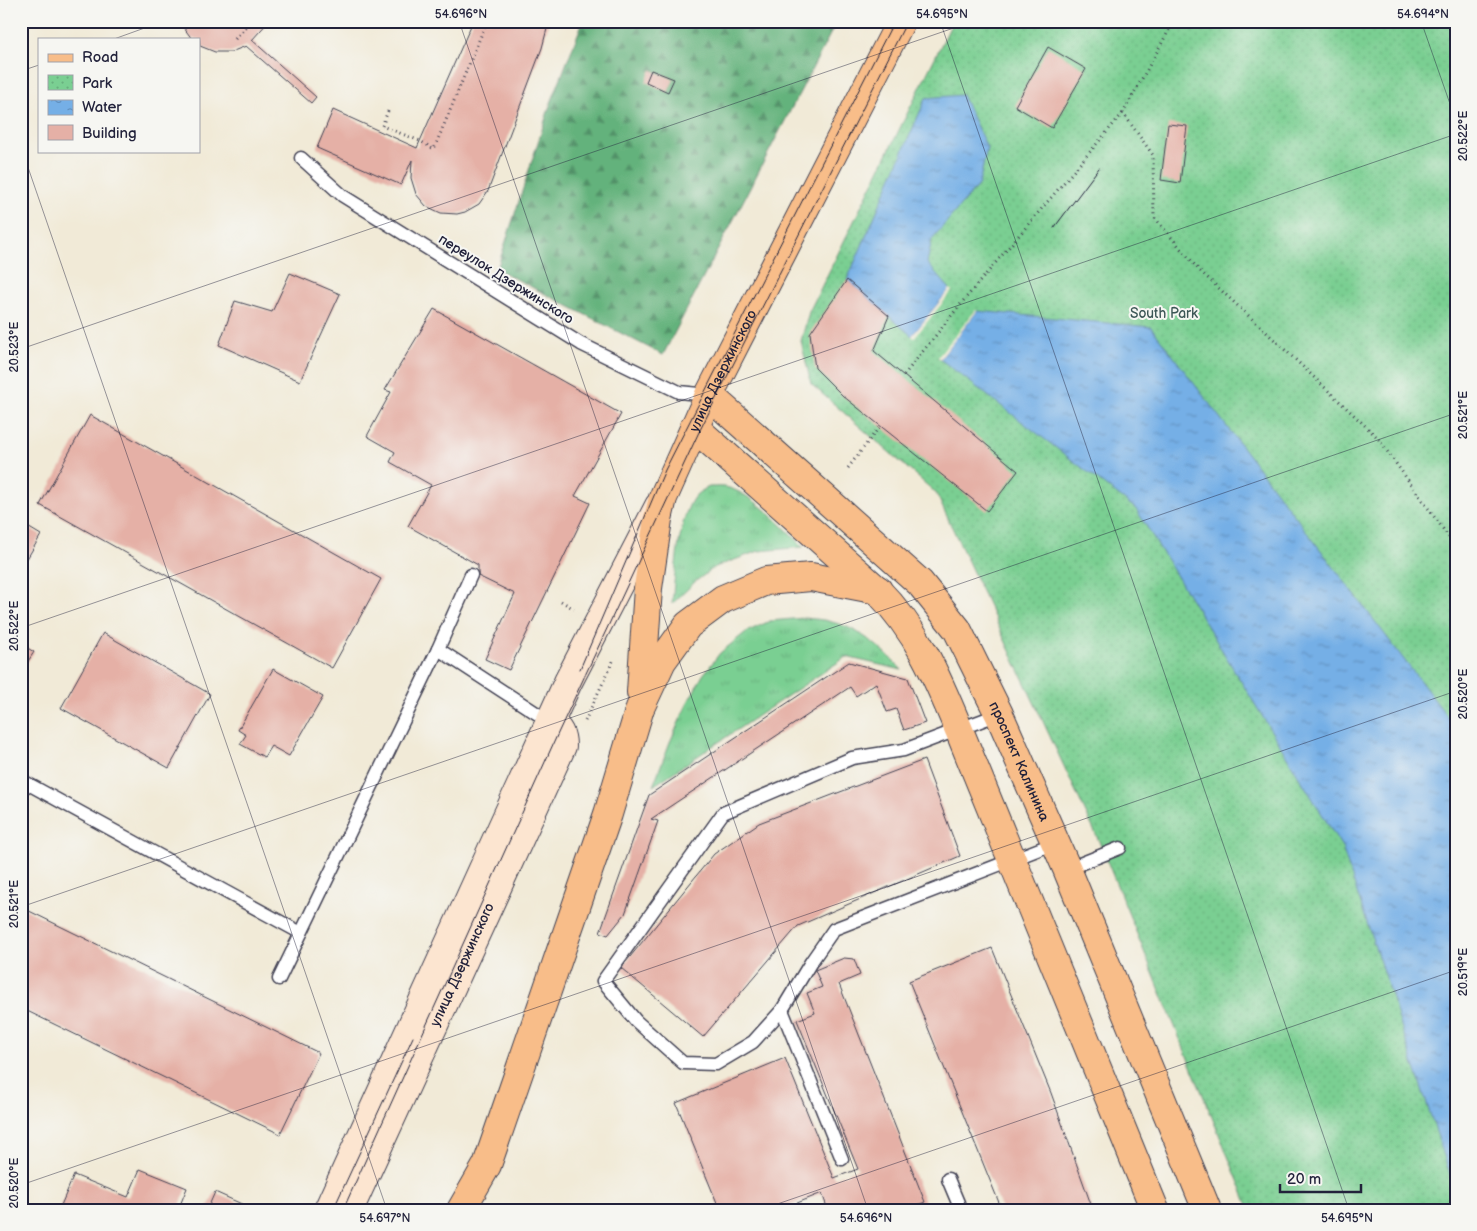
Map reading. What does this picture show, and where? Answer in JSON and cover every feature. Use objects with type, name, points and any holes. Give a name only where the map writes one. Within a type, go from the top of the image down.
[{"type":"main road","name":"улица Дзержинского","points":[[328,1210],[550,722],[598,622],[663,498],[709,395],[900,21]]},
{"type":"main road","name":"проспект Калинина","points":[[709,395],[920,583],[957,629],[999,714],[1067,869],[1206,1210]]},
{"type":"main road","points":[[694,427],[877,590],[893,606],[923,649],[1013,860],[1155,1210]]},
{"type":"main road","points":[[640,708],[648,588],[663,498]]},
{"type":"main road","points":[[461,1210],[487,1165],[608,814],[640,708],[662,661],[688,625],[723,599],[766,581],[811,578],[911,598],[957,629]]},
{"type":"main road","name":"улица Дзержинского","points":[[349,1210],[562,746],[562,735],[550,722]]},
{"type":"lane","name":"переулок Дзержинского","points":[[301,158],[344,196],[581,344],[679,392],[709,395]]},
{"type":"lane","points":[[279,979],[438,649],[471,575]]},
{"type":"lane","points":[[438,649],[550,722]]},
{"type":"lane","points":[[999,714],[904,750],[852,758],[723,813],[603,981],[636,1020],[683,1064],[716,1064],[753,1042],[782,1010],[811,962],[834,930],[1055,843]]},
{"type":"lane","points":[[21,780],[301,933]]},
{"type":"lane","points":[[1067,869],[1120,848]]},
{"type":"lane","points":[[782,1010],[842,1159]]},
{"type":"lane","points":[[948,1179],[961,1210]]},
{"type":"path","points":[[235,39],[251,21]]},
{"type":"path","points":[[388,111],[382,126],[420,141],[434,150],[487,21]]},
{"type":"path","points":[[904,375],[964,300],[1123,113],[1174,21]]},
{"type":"path","points":[[455,99],[461,102]]},
{"type":"path","points":[[1123,113],[1153,155],[1154,216],[1199,270],[1263,328],[1376,437],[1456,546]]},
{"type":"path","points":[[848,468],[880,426]]},
{"type":"green space","points":[[583,21],[837,21],[663,355],[497,269],[549,108]]},
{"type":"green space","name":"South Park","points":[[953,21],[1456,21],[1456,1210],[1250,1210],[1098,839],[936,493],[811,384],[801,341],[809,312]]},
{"type":"green space","points":[[709,487],[727,487],[749,498],[769,513],[804,547],[759,551],[715,567],[696,581],[672,604],[678,546],[685,516],[696,495]]},
{"type":"green space","points":[[804,618],[843,625],[862,635],[879,647],[902,670],[846,657],[653,786],[689,700],[703,675],[720,653],[746,632],[770,621]]},
{"type":"water","points":[[962,95],[987,148],[979,184],[932,239],[927,263],[950,289],[912,336],[847,280],[926,98]]},
{"type":"water","points":[[977,311],[1151,327],[1456,728],[1456,1192],[1342,847],[1136,509],[940,359]]},
{"type":"pier","points":[[950,289],[952,291],[914,338],[912,336]]},
{"type":"pier","points":[[977,311],[940,359],[938,357]]},
{"type":"building","points":[[182,21],[269,21],[252,40],[316,97],[311,103],[246,46],[231,52],[215,52],[200,46],[200,38],[191,38],[184,28]]},
{"type":"building","points":[[473,21],[549,21],[542,48],[488,191],[479,204],[457,214],[441,213],[426,206],[416,194],[411,178],[412,160],[401,185],[317,148],[333,110],[417,148]]},
{"type":"building","points":[[1048,47],[1086,69],[1052,128],[1015,106]]},
{"type":"building","points":[[651,70],[674,79],[668,92],[646,82]]},
{"type":"building","points":[[1168,124],[1187,126],[1180,183],[1161,180]]},
{"type":"building","points":[[290,273],[340,294],[300,381],[219,345],[235,301],[272,312]]},
{"type":"building","points":[[847,280],[889,316],[874,351],[1018,471],[987,511],[843,396],[815,368],[810,333]]},
{"type":"building","points":[[434,309],[621,414],[575,496],[590,503],[509,670],[485,659],[515,594],[478,576],[478,565],[408,526],[431,485],[390,462],[395,452],[367,436],[391,392],[385,390]]},
{"type":"building","points":[[90,415],[381,579],[332,668],[40,505]]},
{"type":"building","points":[[21,523],[41,535],[21,569]]},
{"type":"building","points":[[103,633],[210,694],[169,768],[61,708]]},
{"type":"building","points":[[21,644],[34,652],[21,672]]},
{"type":"building","points":[[849,662],[908,678],[925,723],[904,730],[896,709],[887,712],[876,683],[856,696],[850,687],[651,819],[658,821],[625,914],[608,935],[600,932],[649,795]]},
{"type":"building","points":[[273,669],[323,697],[289,756],[271,746],[264,757],[240,744],[246,735],[238,730]]},
{"type":"building","points":[[924,760],[960,856],[798,926],[703,1037],[621,968],[714,854],[759,823]]},
{"type":"building","points":[[21,907],[319,1053],[280,1134],[21,1008]]},
{"type":"building","points":[[992,948],[1051,1093],[1093,1210],[1002,1210],[909,981]]},
{"type":"building","points":[[844,958],[854,959],[860,975],[839,984],[925,1202],[905,1210],[828,1210],[822,1193],[780,1210],[720,1210],[676,1103],[785,1058],[834,1178],[858,1169],[797,1020],[815,1013],[807,993],[822,987],[815,970]]},
{"type":"building","points":[[140,1169],[187,1188],[178,1210],[59,1210],[74,1175],[128,1197]]},
{"type":"building","points":[[215,1192],[255,1210],[207,1210]]},
{"type":"tram line","points":[[580,669],[665,470],[894,21]]},
{"type":"tram line","points":[[343,1210],[559,731],[699,432],[907,21]]},
{"type":"tram line","points":[[1054,228],[1099,168]]},
{"type":"tram line","points":[[333,1210],[413,1037]]}]
